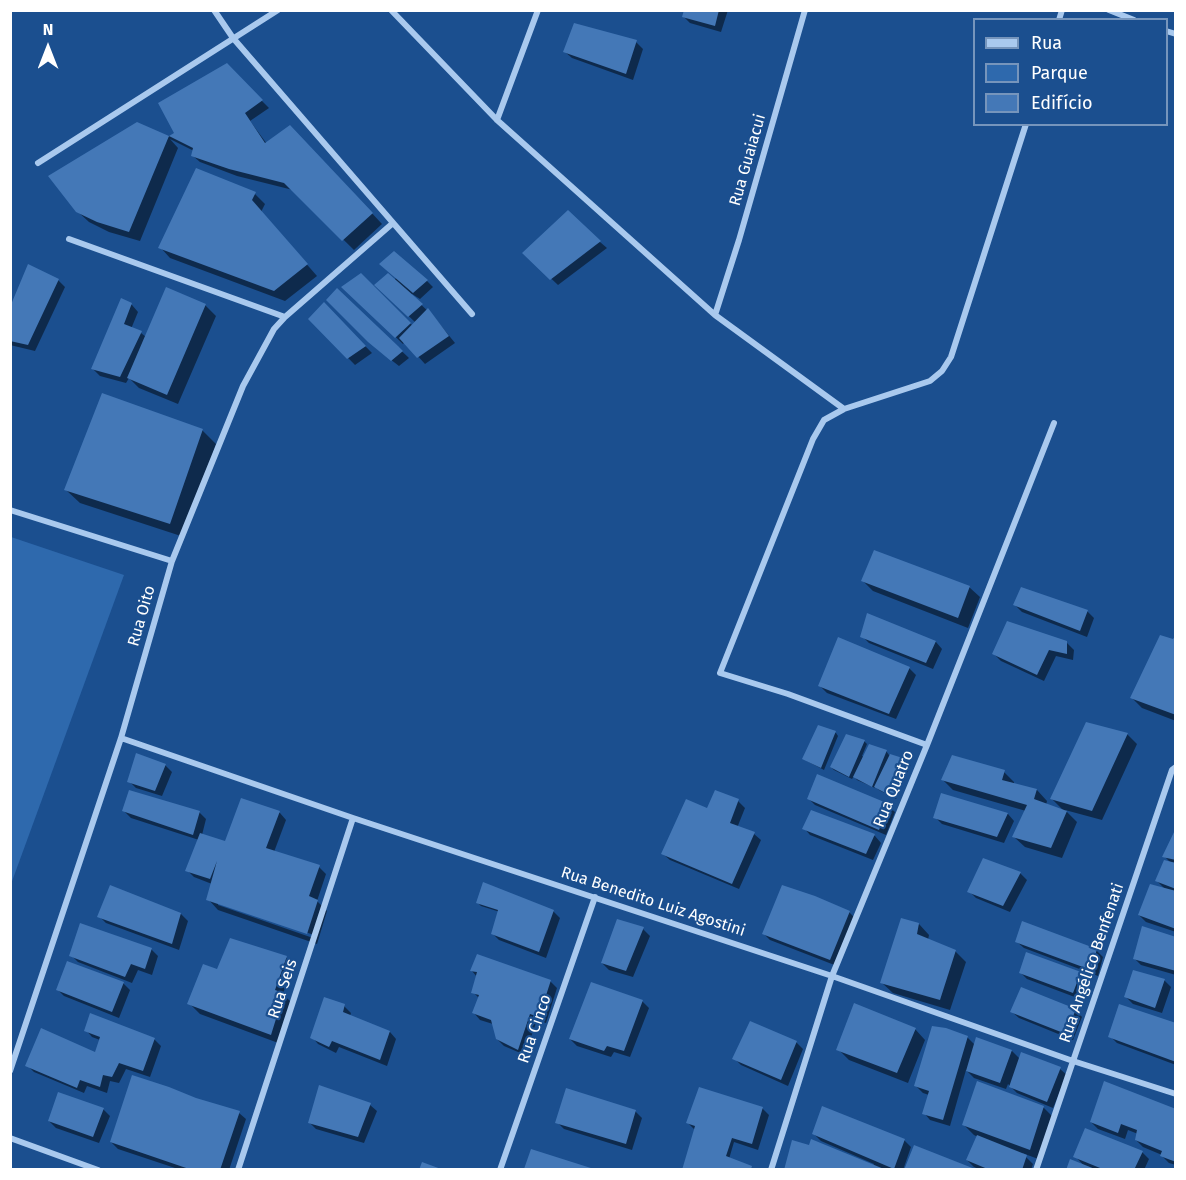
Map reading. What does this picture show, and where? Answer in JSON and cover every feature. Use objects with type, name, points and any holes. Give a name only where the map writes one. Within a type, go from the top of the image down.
[{"type":"street","points":[[214,10],[233,38],[472,314]]},
{"type":"street","points":[[38,163],[278,10]]},
{"type":"street","points":[[391,10],[497,120],[715,315],[844,409]]},
{"type":"street","points":[[497,120],[538,10]]},
{"type":"street","name":"Rua Guaiacui","points":[[715,315],[740,240],[805,10]]},
{"type":"street","points":[[1109,10],[1129,18]]},
{"type":"street","points":[[927,745],[788,694],[720,673],[813,439],[824,420],[844,409],[930,381],[942,371],[951,357],[1025,126]]},
{"type":"street","name":"Rua Oito","points":[[10,1071],[121,738],[172,561],[243,386],[274,329],[285,317],[393,223]]},
{"type":"street","points":[[69,239],[285,317]]},
{"type":"street","name":"Rua Quatro","points":[[771,1170],[832,976],[927,745],[1054,423]]},
{"type":"street","points":[[10,510],[172,561]]},
{"type":"street","name":"Rua Benedito Luiz Agostini","points":[[121,738],[353,818],[832,976],[1073,1061],[1176,1094]]},
{"type":"street","name":"Rua Angélico Benfenati","points":[[1036,1170],[1168,781],[1172,770],[1176,767]]},
{"type":"street","name":"Rua Seis","points":[[238,1170],[353,818]]},
{"type":"street","name":"Rua Cinco","points":[[500,1170],[595,897]]},
{"type":"street","points":[[10,1138],[98,1170]]},
{"type":"green space","points":[[10,537],[124,575],[11,884]]},
{"type":"building","points":[[684,10],[719,10],[715,26],[682,17]]},
{"type":"building","points":[[574,23],[637,40],[626,74],[563,52]]},
{"type":"building","points":[[227,63],[263,100],[245,113],[265,143],[290,125],[373,213],[342,241],[284,183],[229,169],[191,156],[193,148],[169,136],[174,133],[158,103]]},
{"type":"building","points":[[137,122],[169,136],[129,232],[97,222],[76,212],[48,176]]},
{"type":"building","points":[[196,168],[256,192],[252,200],[308,264],[274,291],[158,248]]},
{"type":"building","points":[[568,210],[601,241],[550,280],[522,253]]},
{"type":"building","points":[[394,251],[428,280],[413,293],[379,264]]},
{"type":"building","points":[[28,264],[59,279],[28,345],[10,341],[10,307]]},
{"type":"building","points":[[361,273],[411,323],[395,338],[341,287]]},
{"type":"building","points":[[388,273],[423,304],[408,317],[374,285]]},
{"type":"building","points":[[166,287],[206,304],[167,395],[127,378]]},
{"type":"building","points":[[337,288],[403,351],[391,361],[368,342],[326,300]]},
{"type":"building","points":[[121,298],[132,303],[124,324],[142,331],[120,377],[91,369]]},
{"type":"building","points":[[324,302],[366,346],[347,359],[308,319]]},
{"type":"building","points":[[428,308],[449,336],[417,358],[399,338]]},
{"type":"building","points":[[102,393],[203,429],[170,524],[64,490]]},
{"type":"building","points":[[874,550],[970,586],[958,618],[861,581]]},
{"type":"building","points":[[1021,587],[1088,610],[1080,631],[1013,605]]},
{"type":"building","points":[[867,613],[936,641],[926,663],[860,637]]},
{"type":"building","points":[[1007,621],[1067,641],[1067,654],[1049,650],[1037,675],[992,654]]},
{"type":"building","points":[[1160,635],[1173,639],[1176,635],[1176,715],[1130,698]]},
{"type":"building","points":[[838,637],[910,667],[889,714],[818,686]]},
{"type":"building","points":[[1086,722],[1128,733],[1092,811],[1050,799]]},
{"type":"building","points":[[818,725],[836,731],[821,768],[802,759]]},
{"type":"building","points":[[846,734],[865,740],[849,777],[830,767]]},
{"type":"building","points":[[869,744],[887,750],[872,787],[853,777]]},
{"type":"building","points":[[136,753],[166,764],[155,791],[127,782]]},
{"type":"building","points":[[890,754],[909,760],[893,797],[874,787]]},
{"type":"building","points":[[952,755],[1005,770],[1002,780],[1037,789],[1034,799],[1067,811],[1051,848],[1012,837],[1027,805],[941,780]]},
{"type":"building","points":[[817,774],[889,804],[879,830],[807,799]]},
{"type":"building","points":[[129,790],[200,811],[193,835],[122,811]]},
{"type":"building","points":[[715,790],[739,799],[730,823],[755,832],[732,884],[661,854],[686,799],[707,808]]},
{"type":"building","points":[[941,793],[1008,813],[997,837],[933,818]]},
{"type":"building","points":[[241,798],[280,811],[266,848],[320,865],[309,896],[318,900],[307,934],[206,900],[217,861],[210,879],[185,871],[200,833],[225,841]]},
{"type":"building","points":[[811,810],[875,834],[866,854],[802,829]]},
{"type":"building","points":[[1176,828],[1176,860],[1162,857]]},
{"type":"building","points":[[983,858],[1021,872],[1003,906],[967,892]]},
{"type":"building","points":[[1164,860],[1176,863],[1176,889],[1155,881]]},
{"type":"building","points":[[483,882],[554,910],[539,952],[491,934],[498,910],[476,903]]},
{"type":"building","points":[[1150,884],[1176,891],[1176,929],[1138,915]]},
{"type":"building","points":[[110,885],[181,913],[172,944],[97,917]]},
{"type":"building","points":[[782,885],[850,911],[830,960],[762,934]]},
{"type":"building","points":[[901,918],[919,923],[917,934],[956,950],[940,1000],[880,983]]},
{"type":"building","points":[[617,919],[644,927],[626,971],[601,963]]},
{"type":"building","points":[[1022,921],[1097,949],[1091,970],[1015,942]]},
{"type":"building","points":[[80,923],[152,948],[145,969],[131,964],[125,977],[69,956]]},
{"type":"building","points":[[1142,926],[1176,937],[1176,971],[1133,959]]},
{"type":"building","points":[[230,938],[287,956],[275,990],[284,993],[271,1035],[187,1004],[203,964],[217,969]]},
{"type":"building","points":[[1026,952],[1081,972],[1073,993],[1019,973]]},
{"type":"building","points":[[477,954],[551,980],[539,1017],[530,1014],[518,1050],[496,1039],[491,1020],[472,1013],[479,995],[471,993],[477,972],[470,971]]},
{"type":"building","points":[[67,961],[124,982],[112,1012],[56,990]]},
{"type":"building","points":[[1133,970],[1165,979],[1155,1008],[1124,997]]},
{"type":"building","points":[[591,982],[643,1000],[624,1051],[607,1046],[604,1051],[569,1039]]},
{"type":"building","points":[[1021,987],[1076,1009],[1066,1034],[1010,1012]]},
{"type":"building","points":[[324,997],[345,1004],[343,1012],[390,1031],[380,1060],[332,1041],[329,1047],[310,1038]]},
{"type":"building","points":[[854,1003],[916,1028],[897,1073],[836,1050]]},
{"type":"building","points":[[1119,1004],[1176,1023],[1176,1062],[1108,1037]]},
{"type":"building","points":[[90,1013],[155,1038],[143,1071],[119,1063],[112,1077],[103,1075],[100,1087],[80,1080],[77,1088],[25,1066],[41,1028],[95,1052],[100,1037],[84,1031]]},
{"type":"building","points":[[750,1021],[797,1041],[781,1080],[732,1059]]},
{"type":"building","points":[[932,1026],[946,1028],[968,1036],[943,1120],[922,1114],[929,1091],[914,1086]]},
{"type":"building","points":[[976,1037],[1012,1050],[1000,1083],[966,1071]]},
{"type":"building","points":[[1021,1052],[1061,1067],[1047,1102],[1009,1087]]},
{"type":"building","points":[[132,1075],[240,1111],[220,1170],[192,1170],[110,1142]]},
{"type":"building","points":[[977,1081],[1044,1106],[1030,1150],[962,1125]]},
{"type":"building","points":[[1104,1081],[1176,1109],[1176,1162],[1160,1156],[1162,1151],[1135,1140],[1137,1130],[1121,1124],[1118,1133],[1090,1122]]},
{"type":"building","points":[[319,1085],[371,1103],[358,1137],[308,1123]]},
{"type":"building","points":[[699,1087],[763,1107],[752,1144],[732,1138],[726,1156],[752,1166],[751,1170],[682,1170],[695,1126],[686,1123]]},
{"type":"building","points":[[566,1088],[636,1110],[626,1144],[555,1123]]},
{"type":"building","points":[[58,1092],[104,1108],[93,1137],[48,1121]]},
{"type":"building","points":[[822,1106],[905,1139],[894,1169],[812,1134]]},
{"type":"building","points":[[1085,1128],[1143,1151],[1134,1170],[1105,1170],[1073,1157]]},
{"type":"building","points":[[977,1135],[1027,1155],[1022,1170],[990,1170],[966,1160]]},
{"type":"building","points":[[811,1139],[884,1170],[784,1170],[792,1140],[809,1145]]},
{"type":"building","points":[[914,1145],[975,1169],[975,1170],[904,1170]]},
{"type":"building","points":[[531,1149],[594,1170],[526,1170],[524,1169]]},
{"type":"building","points":[[1070,1159],[1095,1169],[1066,1170]]},
{"type":"building","points":[[422,1162],[441,1169],[441,1170],[419,1170]]}]
